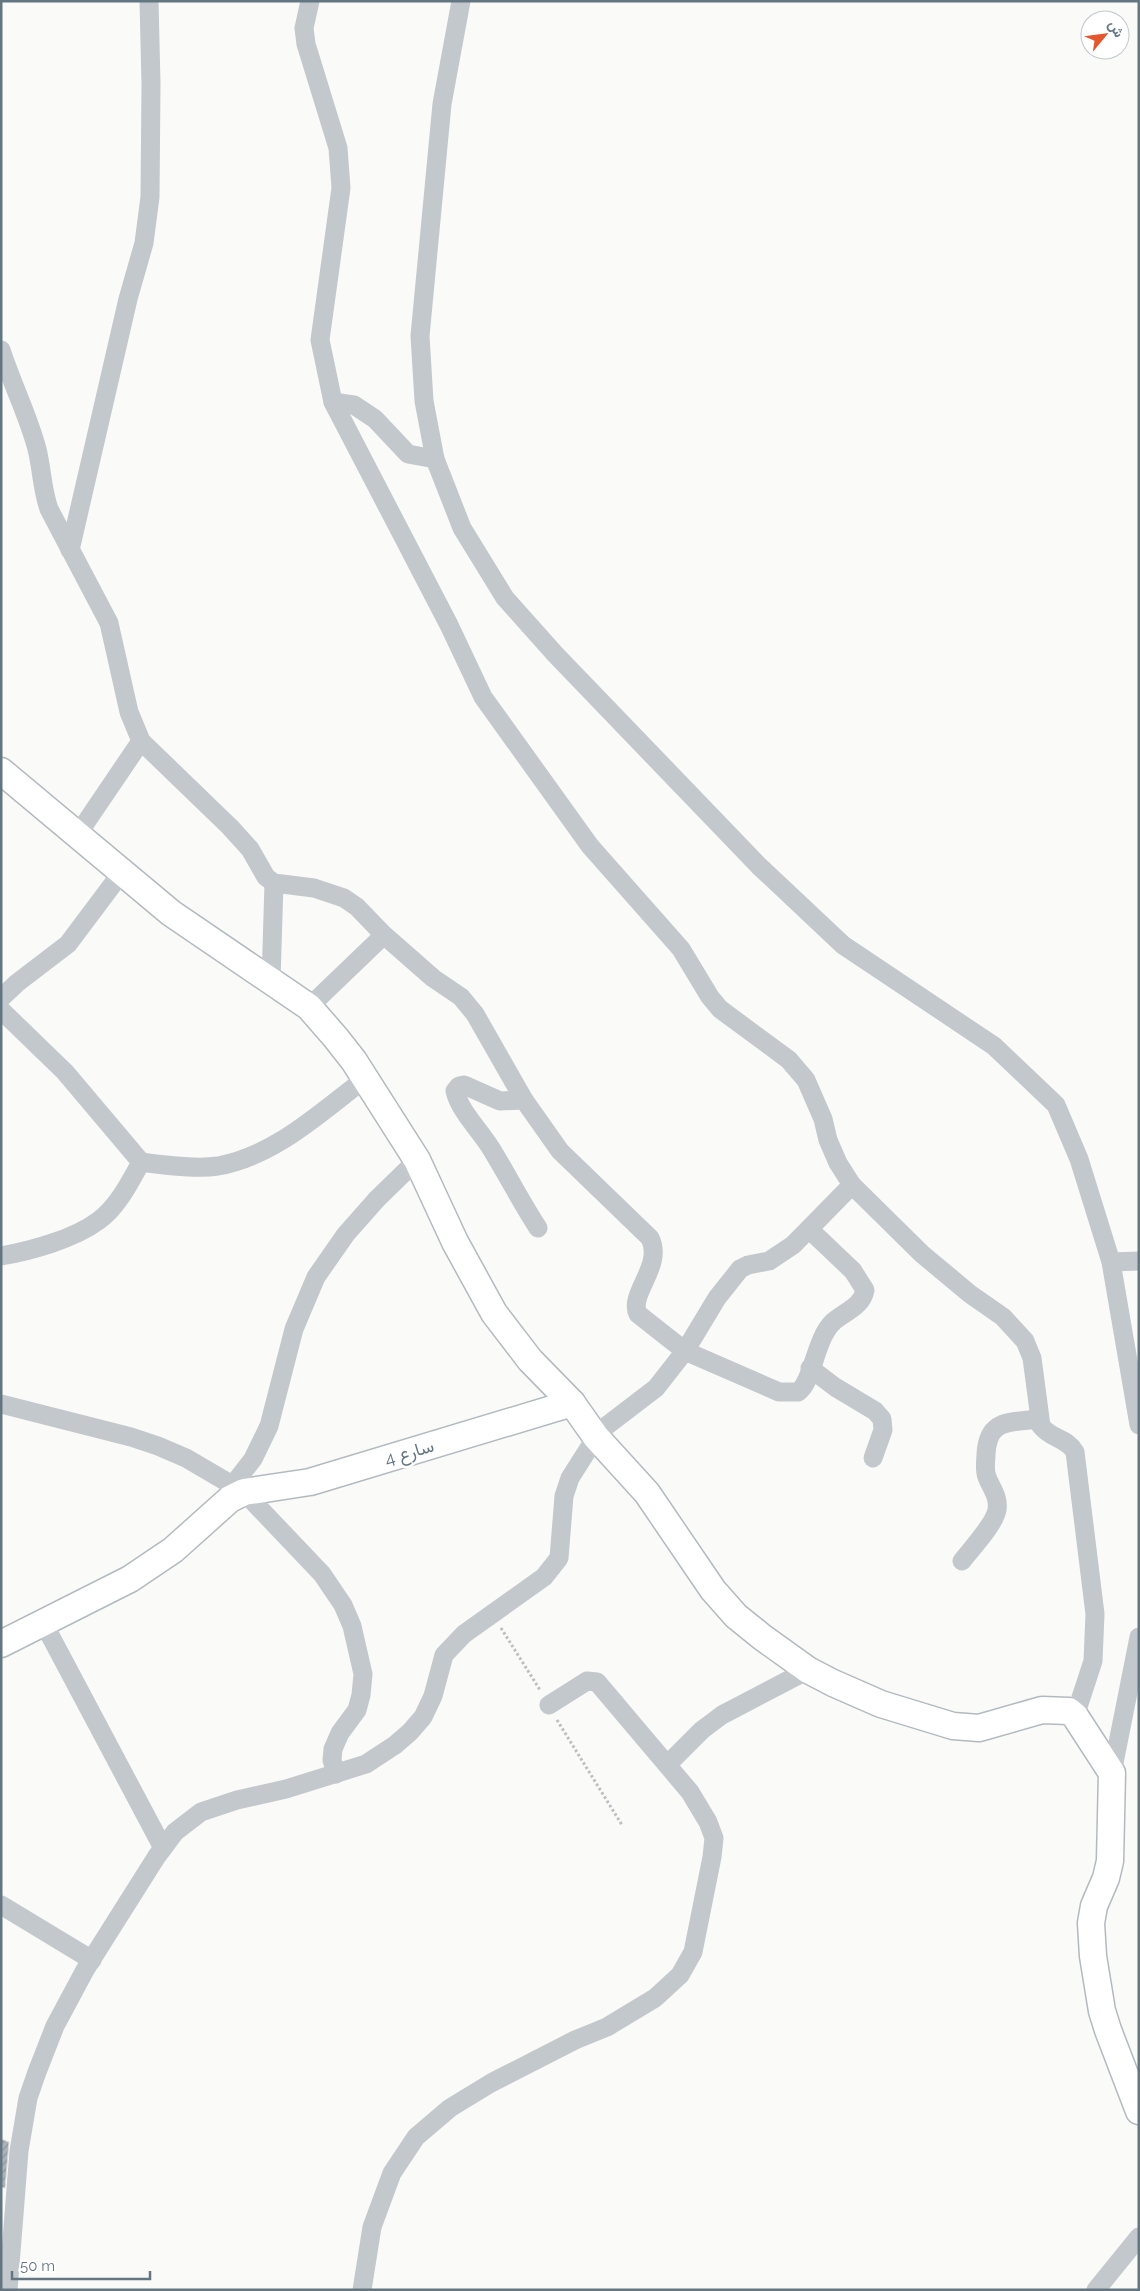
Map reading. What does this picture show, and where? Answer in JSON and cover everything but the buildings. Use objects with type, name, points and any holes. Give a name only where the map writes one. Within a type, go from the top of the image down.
[{"type":"main road","points":[[1,771],[171,913],[309,1007],[336,1038],[366,1078],[417,1160],[455,1242],[494,1314],[530,1360],[572,1404],[596,1437],[646,1493],[713,1590],[736,1616],[808,1670],[880,1704],[953,1726],[979,1728],[1042,1710],[1069,1711],[1075,1716],[1112,1773],[1110,1861],[1106,1878],[1094,1906],[1091,1923],[1093,1956],[1102,2011],[1139,2111]]},
{"type":"main road","name":"سارع 4","points":[[238,1489],[310,1482],[572,1404]]},
{"type":"main road","points":[[1,1644],[44,1624],[137,1574],[173,1550],[230,1499],[238,1489]]},
{"type":"street","points":[[70,550],[128,299],[144,243],[150,197],[151,84],[149,1]]},
{"type":"street","points":[[310,1],[304,28],[306,44],[338,148],[340,167],[341,188],[320,340],[333,402],[449,625],[483,697],[590,846],[681,949],[710,997],[720,1009],[789,1060],[806,1080],[823,1119],[828,1140],[838,1163],[852,1185],[922,1254],[970,1294],[1003,1317],[1025,1341],[1032,1358],[1038,1419],[1046,1433],[1067,1442],[1075,1452],[1095,1614],[1093,1661],[1075,1716]]},
{"type":"street","points":[[461,1],[442,104],[420,336],[424,401],[435,459],[462,528],[505,598],[555,654],[759,866],[843,945],[994,1046],[1056,1105],[1079,1159],[1111,1262],[1139,1425]]},
{"type":"street","points":[[1,350],[13,387],[28,418],[37,450],[44,495],[70,550],[109,623],[129,712],[141,741],[230,827],[250,849],[266,877],[274,883],[314,888],[344,898],[357,907],[384,935],[433,978],[462,996],[475,1014],[524,1100],[560,1151],[650,1238],[655,1251],[636,1302],[638,1314],[684,1351],[769,1388],[788,1393],[802,1390],[824,1334],[830,1324],[860,1301],[865,1290],[853,1271],[810,1230]]},
{"type":"street","points":[[333,402],[354,405],[375,420],[408,454],[435,459]]},
{"type":"street","points":[[78,834],[141,741]]},
{"type":"street","points":[[1,998],[17,983],[68,944],[122,872]]},
{"type":"street","points":[[271,981],[274,883]]},
{"type":"street","points":[[309,1007],[384,935]]},
{"type":"street","points":[[1,1010],[64,1072],[141,1162],[162,1166],[217,1166],[266,1149],[288,1136],[366,1078]]},
{"type":"street","points":[[524,1100],[500,1101],[464,1085],[459,1086],[455,1091],[462,1106],[493,1151],[514,1192],[538,1228]]},
{"type":"street","points":[[238,1489],[269,1426],[294,1328],[316,1277],[346,1234],[377,1199],[417,1160]]},
{"type":"street","points":[[1,1256],[31,1250],[85,1229],[100,1220],[120,1197],[141,1162]]},
{"type":"street","points":[[8,2290],[16,2180],[28,2098],[55,2026],[92,1960],[175,1832],[201,1812],[237,1800],[286,1789],[366,1764],[395,1745],[410,1732],[423,1717],[432,1696],[444,1655],[464,1634],[544,1577],[559,1558],[564,1496],[570,1478],[596,1437],[605,1427],[656,1388],[684,1351],[717,1298],[740,1269],[748,1265],[769,1262],[778,1257],[810,1230],[852,1185]]},
{"type":"street","points":[[1111,1262],[1139,1261]]},
{"type":"street","points":[[810,1368],[835,1387],[875,1411],[882,1419],[883,1430],[874,1458]]},
{"type":"street","points":[[1,1404],[158,1446],[186,1458],[238,1489],[322,1574],[343,1605],[352,1626],[362,1674],[361,1695],[357,1710],[340,1733],[333,1749],[332,1760],[336,1774]]},
{"type":"street","points":[[962,1561],[992,1520],[996,1511],[996,1496],[985,1470],[987,1441],[992,1432],[1007,1422],[1038,1419]]},
{"type":"street","points":[[44,1624],[163,1848]]},
{"type":"street","points":[[1112,1773],[1139,1637]]},
{"type":"street","points":[[668,1764],[702,1730],[722,1715],[808,1670]]},
{"type":"street","points":[[362,2290],[372,2227],[392,2173],[416,2137],[450,2108],[491,2084],[567,2044],[607,2027],[655,1998],[680,1974],[694,1952],[712,1857],[714,1838],[708,1822],[690,1792],[668,1764],[597,1682],[587,1681],[549,1705]]},
{"type":"street","points":[[1,1905],[92,1960]]},
{"type":"street","points":[[1096,2290],[1139,2237]]}]
